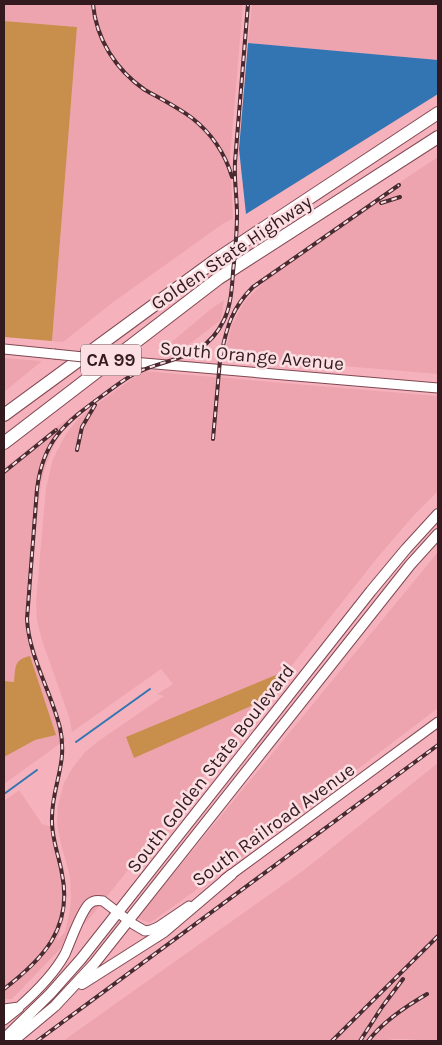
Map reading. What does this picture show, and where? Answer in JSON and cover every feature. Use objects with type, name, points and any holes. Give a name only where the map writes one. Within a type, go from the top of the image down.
[{"type":"highway","name":"Golden State Highway","points":[[4,415],[217,259],[438,113]]},
{"type":"highway","name":"Golden State Highway","points":[[4,443],[219,278],[438,137]]},
{"type":"main road","name":"South Golden State Boulevard","points":[[13,1041],[41,1019],[94,964],[123,916],[371,591],[406,548],[438,514]]},
{"type":"main road","name":"South Golden State Boulevard","points":[[4,1039],[123,916],[410,565],[438,534]]},
{"type":"main road","points":[[68,992],[164,932],[231,875]]},
{"type":"street","name":"South Orange Avenue","points":[[4,349],[438,388]]},
{"type":"street","name":"South Railroad Avenue","points":[[4,1020],[42,983],[62,958],[84,910],[90,904],[97,900],[103,901],[142,930],[154,930],[438,722]]},
{"type":"street","points":[[4,1009],[19,1007]]},
{"type":"shaded area","points":[[4,4],[243,4],[230,157],[233,219],[224,223],[112,303],[63,342],[52,341],[77,27],[4,21]]},
{"type":"shaded area","points":[[252,4],[438,4],[438,60],[248,43]]},
{"type":"shaded area","points":[[4,21],[77,27],[52,341],[4,337]]},
{"type":"shaded area","points":[[438,157],[438,374],[224,356],[232,324],[245,301],[255,291],[268,279],[397,184]]},
{"type":"shaded area","points":[[224,300],[221,320],[179,352],[162,350],[211,309]]},
{"type":"shaded area","points":[[4,358],[42,361],[4,392]]},
{"type":"shaded area","points":[[143,371],[438,396],[438,491],[414,515],[378,557],[88,920],[12,999],[4,999],[4,801],[19,790],[42,824],[53,827],[64,869],[66,892],[64,918],[57,941],[65,932],[71,897],[70,876],[57,825],[58,805],[64,783],[73,767],[86,751],[164,696],[157,694],[173,684],[161,669],[72,732],[69,717],[37,621],[36,601],[46,488],[53,459],[66,434],[79,418]]},
{"type":"shaded area","points":[[88,404],[62,431],[52,449],[44,471],[41,483],[29,602],[28,621],[33,643],[65,740],[4,784],[4,468]]},
{"type":"shaded area","points":[[438,552],[438,708],[238,860],[150,923],[137,918]]},
{"type":"shaded area","points":[[30,656],[56,735],[35,740],[4,757],[4,681],[14,682],[16,665],[21,660]]},
{"type":"shaded area","points":[[288,670],[251,706],[134,758],[126,737]]},
{"type":"shaded area","points":[[438,763],[438,1041],[392,1039],[388,1041],[63,1041],[304,870]]},
{"type":"water","points":[[248,43],[438,60],[438,94],[246,214],[239,149]]},
{"type":"waterway","points":[[76,742],[150,689]]},
{"type":"waterway","points":[[4,794],[37,770]]},
{"type":"railway","points":[[93,4],[98,29],[103,41],[109,53],[125,73],[145,90],[181,110],[199,124],[221,152],[232,177]]},
{"type":"railway","points":[[4,989],[42,954],[59,926],[63,911],[62,874],[52,825],[54,795],[61,764],[62,741],[56,714],[32,647],[27,619],[40,472],[50,445],[77,415],[132,375],[186,356],[197,350],[207,343],[224,320],[231,296],[236,244],[235,162],[248,4]]},
{"type":"railway","points":[[221,355],[231,318],[240,302],[253,287],[399,185]]},
{"type":"railway","points":[[381,203],[400,197]]},
{"type":"railway","points":[[213,439],[221,349]]},
{"type":"railway","points":[[77,450],[82,427],[95,405]]},
{"type":"railway","points":[[4,472],[56,430]]},
{"type":"railway","points":[[37,1041],[438,745]]},
{"type":"railway","points":[[332,1041],[438,936]]},
{"type":"railway","points":[[360,1041],[403,979]]},
{"type":"railway","points":[[368,1041],[395,1015],[427,994]]}]
